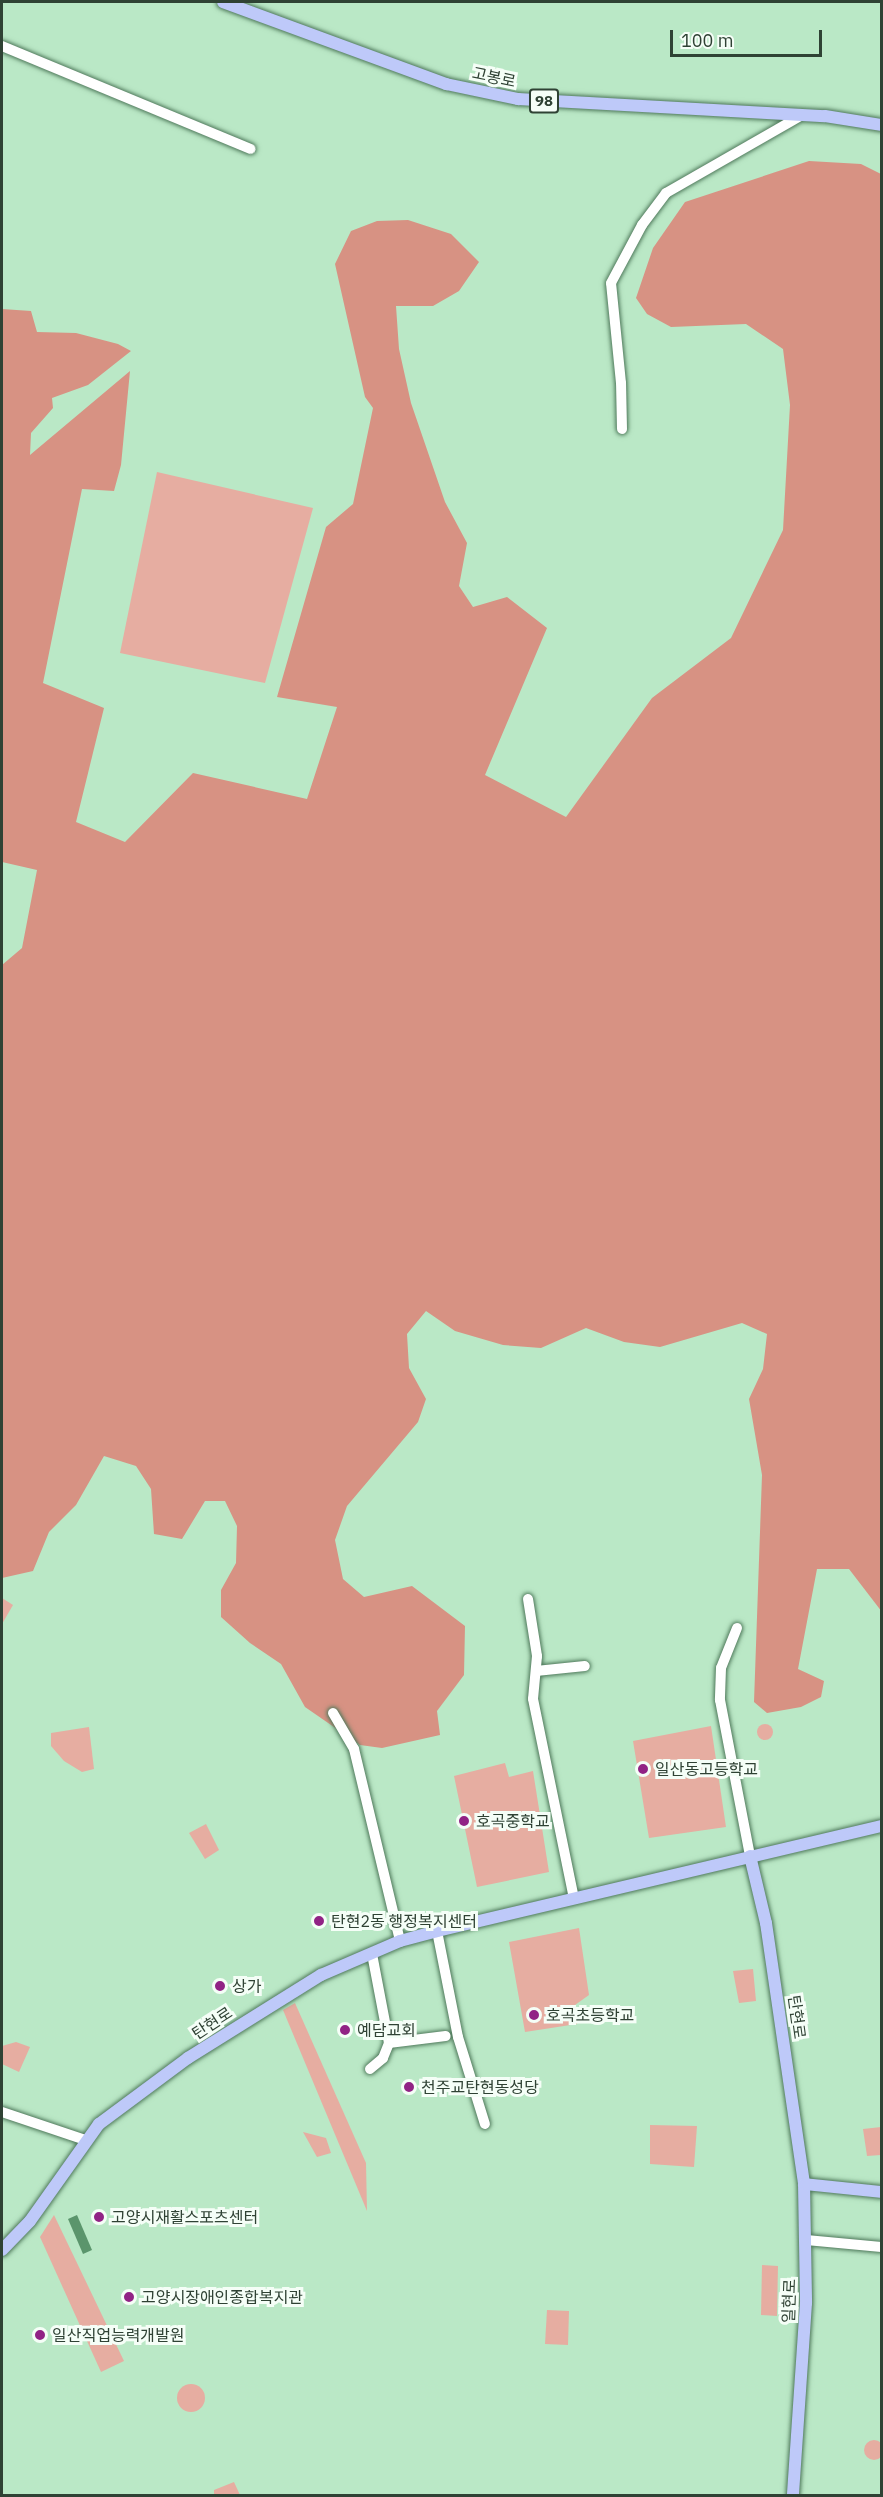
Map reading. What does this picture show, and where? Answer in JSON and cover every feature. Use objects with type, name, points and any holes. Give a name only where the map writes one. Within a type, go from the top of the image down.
[{"type":"main road","name":"고봉로","points":[[222,2],[446,84],[518,99],[801,115],[882,125]]},
{"type":"main road","name":"탄현로","points":[[2,2250],[30,2221],[85,2140],[115,2110],[201,2050],[321,1975],[400,1941],[437,1931],[882,1826]]},
{"type":"main road","name":"탄현로","points":[[750,1856],[766,1923],[804,2184]]},
{"type":"main road","points":[[804,2184],[882,2192]]},
{"type":"main road","name":"일현로","points":[[793,2496],[806,2303],[804,2184]]},
{"type":"street","points":[[2,46],[251,149]]},
{"type":"street","points":[[622,429],[621,383],[610,283],[642,225],[666,193],[801,115]]},
{"type":"street","points":[[528,1599],[536,1671],[533,1699],[574,1899]]},
{"type":"street","name":"탄현로","points":[[737,1628],[721,1668],[720,1700],[750,1856]]},
{"type":"street","points":[[536,1671],[585,1666]]},
{"type":"street","points":[[333,1713],[354,1749],[400,1941]]},
{"type":"street","points":[[437,1931],[458,2037],[485,2124]]},
{"type":"street","points":[[370,2069],[383,2058],[389,2043],[372,1954]]},
{"type":"street","points":[[389,2043],[446,2037]]},
{"type":"street","points":[[2,2112],[85,2140]]},
{"type":"street","points":[[806,2240],[882,2247]]},
{"type":"shaded area","points":[[809,161],[861,164],[881,174],[882,1612],[849,1569],[817,1569],[798,1669],[824,1681],[821,1697],[801,1707],[767,1713],[754,1702],[762,1475],[749,1399],[763,1369],[767,1334],[742,1323],[660,1347],[624,1342],[586,1328],[541,1348],[503,1345],[455,1331],[426,1311],[407,1334],[409,1368],[426,1399],[418,1422],[347,1506],[335,1540],[343,1579],[364,1597],[412,1586],[465,1626],[464,1675],[437,1711],[440,1735],[382,1748],[360,1745],[305,1707],[281,1664],[250,1643],[221,1617],[221,1590],[236,1563],[237,1526],[225,1501],[205,1501],[182,1539],[154,1534],[151,1489],[136,1466],[104,1456],[76,1505],[49,1532],[33,1571],[2,1578],[2,965],[22,948],[37,870],[2,862],[2,309],[31,311],[37,332],[76,333],[118,344],[131,351],[88,385],[52,398],[53,408],[31,433],[30,455],[130,371],[121,465],[114,491],[82,489],[43,683],[104,708],[76,822],[125,842],[193,773],[307,799],[337,707],[277,697],[326,527],[353,504],[373,408],[365,397],[335,264],[351,231],[377,221],[408,220],[451,234],[479,262],[459,291],[433,306],[396,306],[399,349],[411,403],[445,502],[467,543],[459,586],[473,607],[507,597],[547,628],[485,775],[566,817],[652,698],[731,638],[783,530],[790,405],[783,349],[746,324],[671,327],[647,314],[636,298],[653,248],[685,202]]},
{"type":"shaded area","points":[[157,472],[313,508],[265,683],[120,653]]},
{"type":"shaded area","points":[[2,1598],[13,1605],[2,1624]]},
{"type":"shaded area","points":[[762,1724],[768,1724],[773,1732],[771,1738],[762,1740],[757,1735],[757,1729]]},
{"type":"shaded area","points":[[711,1726],[726,1827],[649,1838],[633,1741]]},
{"type":"shaded area","points":[[89,1727],[94,1769],[82,1772],[64,1761],[51,1746],[51,1733]]},
{"type":"shaded area","points":[[505,1763],[509,1777],[533,1771],[549,1872],[477,1887],[454,1776]]},
{"type":"shaded area","points":[[206,1824],[219,1850],[205,1859],[189,1833]]},
{"type":"shaded area","points":[[579,1928],[589,1995],[575,2005],[577,2024],[525,2032],[509,1942]]},
{"type":"shaded area","points":[[753,1969],[756,2001],[739,2003],[733,1971]]},
{"type":"shaded area","points":[[295,2003],[366,2163],[367,2211],[283,2010]]},
{"type":"shaded area","points":[[16,2042],[30,2047],[19,2072],[2,2064],[2,2046]]},
{"type":"shaded area","points":[[650,2125],[697,2126],[694,2167],[650,2164]]},
{"type":"shaded area","points":[[881,2127],[881,2155],[867,2156],[863,2129]]},
{"type":"shaded area","points":[[303,2132],[326,2138],[331,2153],[317,2157]]},
{"type":"shaded area","points":[[54,2215],[124,2361],[101,2372],[40,2237]]},
{"type":"shaded area","points":[[77,2215],[92,2250],[83,2254],[68,2219]]},
{"type":"shaded area","points":[[762,2265],[778,2266],[777,2316],[761,2315]]},
{"type":"shaded area","points":[[547,2310],[569,2311],[568,2345],[545,2344]]},
{"type":"shaded area","points":[[191,2384],[201,2388],[205,2398],[201,2408],[191,2412],[181,2408],[177,2398],[181,2388]]},
{"type":"shaded area","points":[[874,2440],[881,2443],[884,2450],[881,2457],[874,2460],[867,2457],[864,2450],[867,2443]]},
{"type":"shaded area","points":[[234,2482],[240,2495],[214,2495],[214,2490]]},
{"type":"place","name":"일산동고등학교","points":[[643,1769]]},
{"type":"place","name":"호곡중학교","points":[[464,1821]]},
{"type":"place","name":"탄현2동 행정복지센터","points":[[319,1921]]},
{"type":"place","name":"상가","points":[[220,1986]]},
{"type":"place","name":"호곡초등학교","points":[[534,2015]]},
{"type":"place","name":"예담교회","points":[[345,2030]]},
{"type":"place","name":"천주교탄현동성당","points":[[409,2087]]},
{"type":"place","name":"고양시재활스포츠센터","points":[[99,2217]]},
{"type":"place","name":"고양시장애인종합복지관","points":[[129,2297]]},
{"type":"place","name":"일산직업능력개발원","points":[[40,2335]]}]
